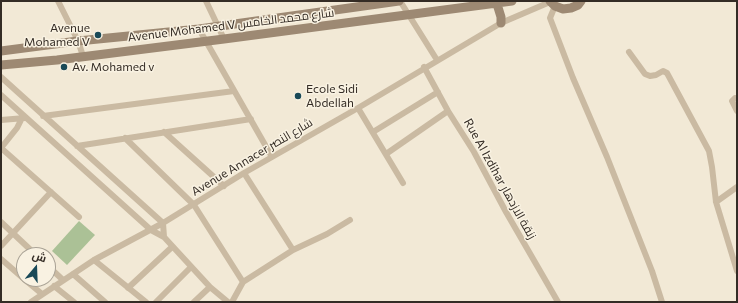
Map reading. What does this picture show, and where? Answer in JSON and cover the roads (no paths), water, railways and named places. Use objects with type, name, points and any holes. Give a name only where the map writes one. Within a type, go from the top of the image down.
[{"type":"street","points":[[58,1],[78,41],[83,56]]},
{"type":"street","points":[[206,1],[224,39]]},
{"type":"street","points":[[400,1],[436,60]]},
{"type":"street","name":"Avenue Mohamed V شارع محمد الخامس","points":[[1,51],[78,41],[199,29],[400,1]]},
{"type":"street","name":"Avenue Mohamed V شارع محمد الخامس","points":[[1,65],[224,39],[512,1]]},
{"type":"street","points":[[581,1],[578,5],[563,9],[551,3],[550,18],[573,78],[615,177],[652,271],[662,302]]},
{"type":"street","name":"Avenue Annacer شارع النصر","points":[[56,285],[94,260],[194,205],[244,173],[358,108],[424,67],[501,23],[551,3]]},
{"type":"street","points":[[497,4],[501,17],[501,23]]},
{"type":"street","points":[[199,29],[272,157]]},
{"type":"street","points":[[629,52],[646,74],[650,76],[656,75],[663,71],[667,73],[709,151],[716,202],[737,271]]},
{"type":"street","name":"Rue Al Izdihar زنقة الازدهار","points":[[424,67],[448,111],[474,152],[506,212],[558,302]]},
{"type":"street","points":[[1,77],[163,223],[164,237]]},
{"type":"street","points":[[43,116],[234,91]]},
{"type":"street","points":[[373,132],[438,92]]},
{"type":"street","points":[[1,95],[24,118],[151,230],[164,237],[191,267],[228,302]]},
{"type":"street","points":[[737,98],[732,101],[737,111]]},
{"type":"street","points":[[358,108],[403,183]]},
{"type":"street","points":[[386,154],[448,111]]},
{"type":"street","points":[[1,120],[24,118]]},
{"type":"street","points":[[24,118],[1,148],[78,216]]},
{"type":"street","points":[[77,146],[251,119]]},
{"type":"street","points":[[164,132],[224,186]]},
{"type":"street","points":[[125,138],[194,205],[243,282]]},
{"type":"street","points":[[244,173],[293,250]]},
{"type":"street","points":[[716,202],[737,187]]},
{"type":"street","points":[[1,246],[51,192]]},
{"type":"street","points":[[232,302],[243,282],[293,250],[327,234],[350,220]]},
{"type":"street","points":[[1,222],[28,247]]},
{"type":"street","points":[[128,288],[172,247]]},
{"type":"street","points":[[1,259],[16,272]]},
{"type":"street","points":[[94,260],[146,302]]},
{"type":"street","points":[[156,302],[191,267]]},
{"type":"street","points":[[56,273],[63,280]]},
{"type":"street","points":[[73,274],[105,302]]},
{"type":"street","points":[[194,302],[210,286]]},
{"type":"street","points":[[34,287],[42,294]]},
{"type":"street","name":"Avenue Annacer شارع النصر","points":[[30,302],[52,287]]},
{"type":"street","points":[[55,287],[74,302]]},
{"type":"place","name":"Avenue Mohamed V","points":[[98,35]]},
{"type":"place","name":"Av. Mohamed v","points":[[64,67]]},
{"type":"place","name":"Ecole Sidi Abdellah","points":[[298,96]]}]
